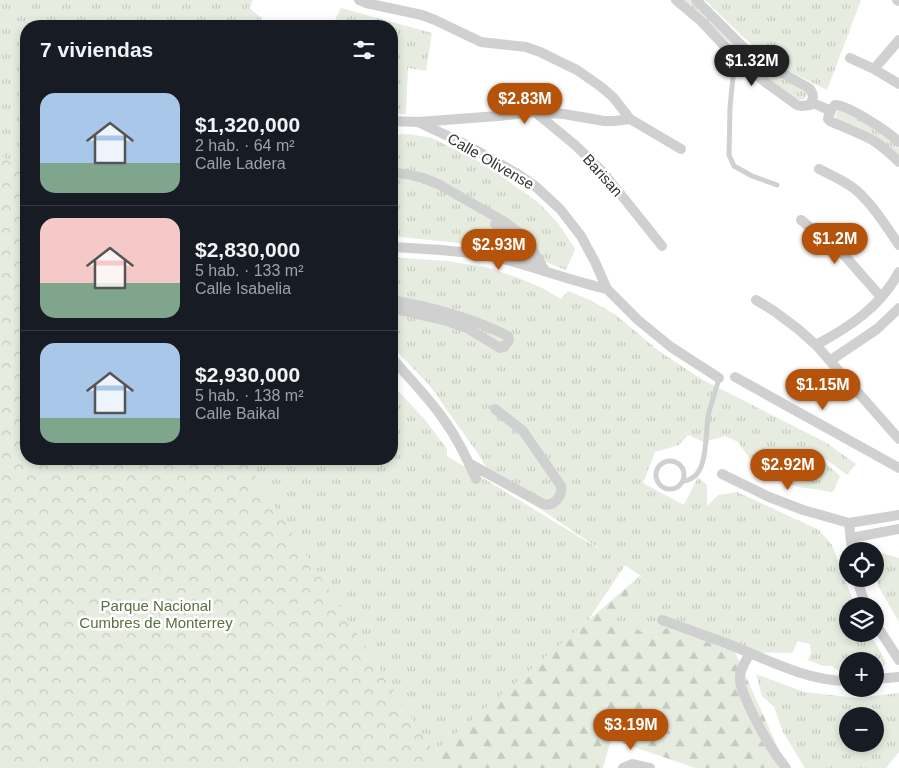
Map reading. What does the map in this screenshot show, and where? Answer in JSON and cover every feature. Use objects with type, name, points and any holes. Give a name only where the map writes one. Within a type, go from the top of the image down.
[{"type":"street","points":[[359,0],[422,15],[481,42],[526,48],[540,52],[577,70],[600,86],[613,97],[630,119],[680,150]]},
{"type":"street","points":[[676,0],[765,82],[797,105],[810,105],[813,94],[809,88],[751,55],[696,0]]},
{"type":"street","points":[[874,69],[899,40]]},
{"type":"street","points":[[850,58],[874,69],[899,84]]},
{"type":"street","points":[[811,102],[831,111]]},
{"type":"street","points":[[899,142],[865,118],[840,105],[835,105],[831,111],[828,120],[874,141],[899,162]]},
{"type":"street","points":[[398,121],[418,122],[535,112],[614,121],[630,119]]},
{"type":"street","name":"Barisan","points":[[535,112],[575,145],[602,171],[662,246]]},
{"type":"street","name":"Calle Olivense","points":[[418,122],[467,145],[516,173],[547,196],[581,236],[607,289],[638,320],[671,347],[719,378]]},
{"type":"street","points":[[819,169],[856,189],[872,207],[899,245]]},
{"type":"street","points":[[398,173],[423,178],[438,184],[505,222],[530,245],[545,271]]},
{"type":"street","points":[[398,180],[421,184],[435,190],[501,228],[512,236],[522,248],[531,266]]},
{"type":"street","points":[[801,220],[844,255],[881,297]]},
{"type":"street","points":[[398,247],[500,259],[531,266],[587,285],[607,289]]},
{"type":"street","points":[[816,345],[842,330],[874,306],[893,284],[899,272]]},
{"type":"street","points":[[756,300],[792,324],[816,345],[899,439]]},
{"type":"street","points":[[398,301],[438,310],[471,320],[508,336],[509,340],[504,347],[500,348],[467,328],[444,320],[398,310]]},
{"type":"street","points":[[831,360],[877,329],[898,311]]},
{"type":"street","points":[[398,366],[442,417],[470,464],[476,479]]},
{"type":"street","points":[[735,377],[899,468]]},
{"type":"street","points":[[470,464],[548,506],[561,495],[561,486],[523,430],[495,409]]},
{"type":"street","points":[[722,474],[769,497],[804,510],[849,523],[899,515]]},
{"type":"street","points":[[849,523],[851,542]]},
{"type":"street","points":[[851,538],[899,529]]},
{"type":"street","points":[[662,620],[778,665],[839,681]]},
{"type":"street","points":[[884,638],[899,660]]},
{"type":"street","points":[[750,654],[739,677],[741,688],[763,736],[786,768]]},
{"type":"street","points":[[884,678],[899,677]]},
{"type":"street","points":[[623,768],[633,764],[650,768]]},
{"type":"lane","points":[[736,56],[730,107],[729,155],[734,166],[752,176],[777,185]]},
{"type":"lane","points":[[683,481],[683,468],[677,462],[664,462],[658,468],[656,477],[664,488],[672,489],[683,481],[687,481],[695,476],[702,465],[706,448],[708,414],[719,378]]},
{"type":"green space","points":[[0,0],[253,0],[249,8],[262,18],[260,20],[20,20],[20,465],[398,465],[398,391],[426,421],[447,449],[447,456],[607,554],[490,475],[481,458],[430,386],[398,352],[398,258],[446,261],[486,267],[524,280],[561,299],[568,291],[590,300],[616,315],[659,351],[703,380],[825,442],[856,464],[847,475],[823,457],[820,458],[840,476],[833,492],[798,487],[760,473],[738,442],[725,436],[704,442],[688,435],[679,445],[655,452],[643,483],[684,505],[698,477],[707,485],[707,506],[718,495],[737,492],[819,530],[832,545],[839,564],[839,587],[848,587],[852,597],[839,597],[839,642],[875,642],[880,652],[839,652],[839,670],[832,666],[823,666],[808,660],[811,653],[810,644],[798,641],[792,653],[735,652],[668,628],[646,634],[611,619],[641,576],[625,565],[587,622],[416,768],[0,768]]},
{"type":"green space","points":[[683,0],[690,0],[754,62],[806,90],[807,95],[805,99],[799,100],[767,78]]},
{"type":"green space","points":[[705,0],[861,0],[827,90],[779,66],[742,36]]},
{"type":"green space","points":[[341,8],[385,20],[335,20]]},
{"type":"green space","points":[[398,24],[432,33],[426,71],[408,68],[406,114],[398,114]]},
{"type":"green space","points":[[839,110],[862,121],[887,137],[899,148],[899,158],[873,135],[837,120],[835,115]]},
{"type":"green space","points":[[408,134],[432,138],[484,164],[539,203],[558,223],[575,249],[566,270],[528,255],[488,246],[398,237],[398,135]]},
{"type":"green space","name":"Parque Nacional Cumbres de Monterrey","points":[[0,154],[20,170],[20,465],[248,465],[444,768],[0,768]]},
{"type":"green space","points":[[884,554],[899,558],[899,622],[879,587],[884,587]]},
{"type":"green space","points":[[641,575],[612,619],[646,634],[668,628],[735,652],[787,768],[695,768],[611,739],[603,768],[416,768]]},
{"type":"green space","points":[[756,674],[804,692],[839,697],[884,697],[884,695],[899,693],[899,752],[886,768],[805,768],[783,732],[774,707],[762,696]]}]
